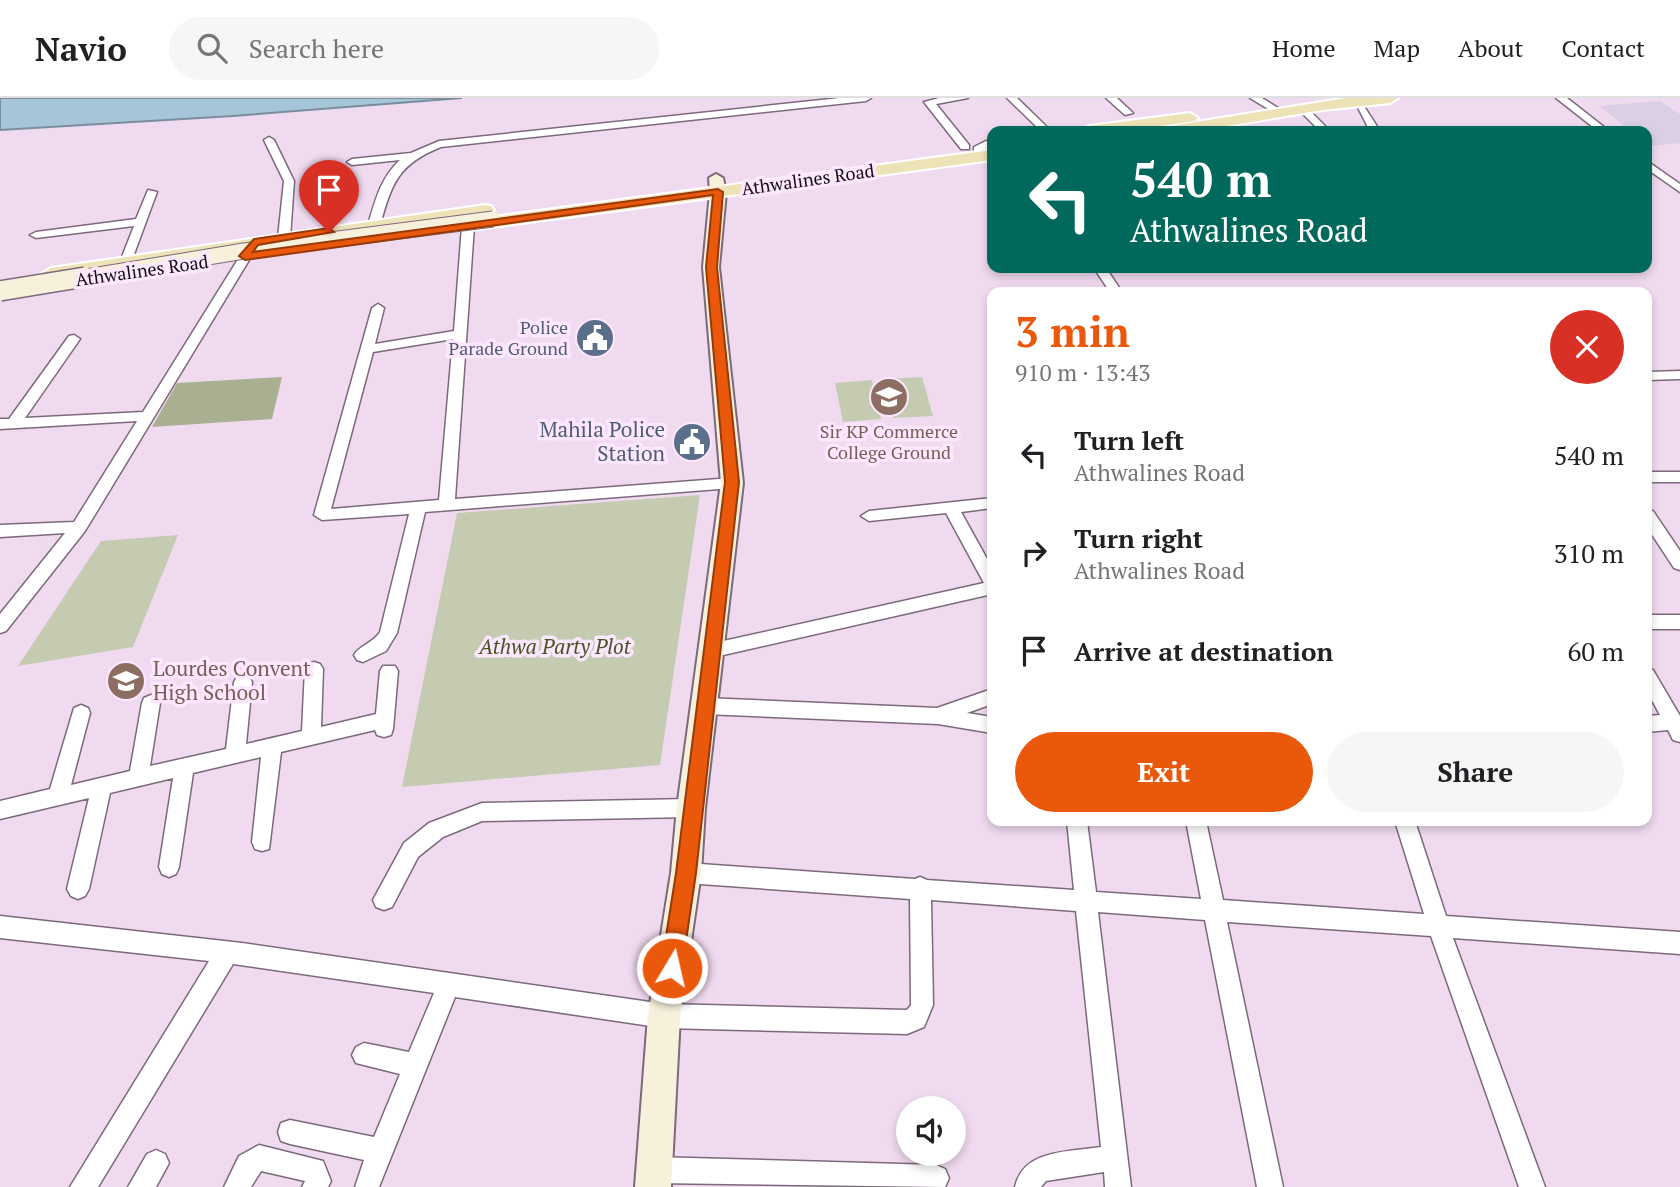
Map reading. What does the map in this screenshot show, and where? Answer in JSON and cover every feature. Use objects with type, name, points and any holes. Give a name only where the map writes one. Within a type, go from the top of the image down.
[{"type":"main road","points":[[1130,126],[1220,115],[1261,101],[1300,104],[1390,98]]},
{"type":"main road","points":[[1202,126],[1281,113],[1300,104]]},
{"type":"main road","name":"Athwalines Road","points":[[0,283],[126,262],[468,226],[965,147],[987,149]]},
{"type":"main road","name":"Athwalines Road","points":[[0,293],[250,249],[284,238],[987,150]]},
{"type":"street","points":[[352,162],[415,155],[439,145],[706,111],[864,98]]},
{"type":"street","points":[[963,98],[929,102],[965,147]]},
{"type":"street","points":[[1012,98],[1041,126]]},
{"type":"street","points":[[1111,98],[1128,113]]},
{"type":"street","points":[[1561,98],[1597,126]]},
{"type":"street","points":[[1261,101],[1281,113]]},
{"type":"street","points":[[1357,102],[1372,126]]},
{"type":"street","points":[[1300,104],[1320,126]]},
{"type":"street","points":[[270,140],[289,181],[284,238]]},
{"type":"street","points":[[374,225],[387,179],[415,155]]},
{"type":"street","points":[[1652,168],[1680,189]]},
{"type":"street","points":[[727,183],[711,267],[732,482],[691,808],[686,873],[664,1016],[653,1179],[936,1178]]},
{"type":"street","points":[[126,262],[152,192]]},
{"type":"street","points":[[0,293],[244,251],[538,215]]},
{"type":"street","points":[[36,235],[141,222]]},
{"type":"street","points":[[447,503],[468,226]]},
{"type":"street","points":[[0,626],[79,527],[250,249]]},
{"type":"street","points":[[378,308],[322,515],[732,482]]},
{"type":"street","points":[[368,349],[460,334]]},
{"type":"street","points":[[7,424],[74,338]]},
{"type":"street","points":[[1652,376],[1680,374]]},
{"type":"street","points":[[7,424],[147,416]]},
{"type":"street","points":[[1652,477],[1680,477]]},
{"type":"street","points":[[869,516],[987,504]]},
{"type":"street","points":[[363,656],[380,646],[388,633],[419,506]]},
{"type":"street","points":[[951,508],[987,573]]},
{"type":"street","points":[[1652,522],[1680,564]]},
{"type":"street","points":[[0,531],[79,527]]},
{"type":"street","points":[[710,651],[987,589]]},
{"type":"street","points":[[1652,622],[1680,622]]},
{"type":"street","points":[[311,739],[314,668]]},
{"type":"street","points":[[0,810],[139,777],[384,725],[388,671]]},
{"type":"street","points":[[235,756],[243,682]]},
{"type":"street","points":[[1652,685],[1677,728]]},
{"type":"street","points":[[938,716],[987,698]]},
{"type":"street","points":[[139,777],[151,703]]},
{"type":"street","points":[[704,706],[938,716],[987,724]]},
{"type":"street","points":[[58,796],[81,713]]},
{"type":"street","points":[[1652,725],[1677,728]]},
{"type":"street","points":[[262,842],[272,748]]},
{"type":"street","points":[[169,867],[184,768]]},
{"type":"street","points":[[78,889],[103,786]]},
{"type":"street","points":[[384,900],[411,850],[436,830],[482,812],[691,808]]},
{"type":"street","points":[[1078,826],[1118,1187]]},
{"type":"street","points":[[1197,826],[1270,1187]]},
{"type":"street","points":[[1407,826],[1438,925],[1532,1187]]},
{"type":"street","points":[[686,873],[920,887],[1680,943]]},
{"type":"street","points":[[0,927],[226,954],[664,1016],[907,1022],[916,1019],[922,1005],[920,887]]},
{"type":"street","points":[[83,1187],[226,954]]},
{"type":"street","points":[[367,1184],[449,984]]},
{"type":"street","points":[[364,1055],[416,1065]]},
{"type":"street","points":[[290,1132],[380,1151]]},
{"type":"street","points":[[237,1187],[248,1166],[259,1158],[314,1170],[318,1181],[315,1187]]},
{"type":"street","points":[[1028,1187],[1030,1177],[1041,1169],[1115,1158]]},
{"type":"street","points":[[141,1187],[156,1163]]},
{"type":"shaded area","points":[[1660,101],[1680,114],[1680,143],[1652,146],[1652,126],[1625,126],[1599,106]]},
{"type":"green space","points":[[282,377],[272,419],[152,427],[177,383]]},
{"type":"green space","points":[[922,377],[933,416],[893,418],[884,379]]},
{"type":"green space","points":[[872,380],[881,419],[843,422],[835,383]]},
{"type":"green space","name":"Athwa Party Plot","points":[[700,495],[660,765],[402,787],[457,513]]},
{"type":"green space","points":[[178,535],[133,647],[18,666],[101,541]]},
{"type":"water","points":[[0,98],[462,98],[233,116],[0,130]]},
{"type":"place","name":"Police Parade Ground","points":[[595,338]]},
{"type":"place","name":"Sir KP Commerce College Ground","points":[[889,397]]},
{"type":"place","name":"Mahila Police Station","points":[[692,442]]},
{"type":"place","name":"Lourdes Convent High School","points":[[126,681]]},
{"type":"route","points":[[329,232],[254,242],[245,256],[718,192],[711,267],[732,482],[694,782],[686,873],[672,968]]}]
